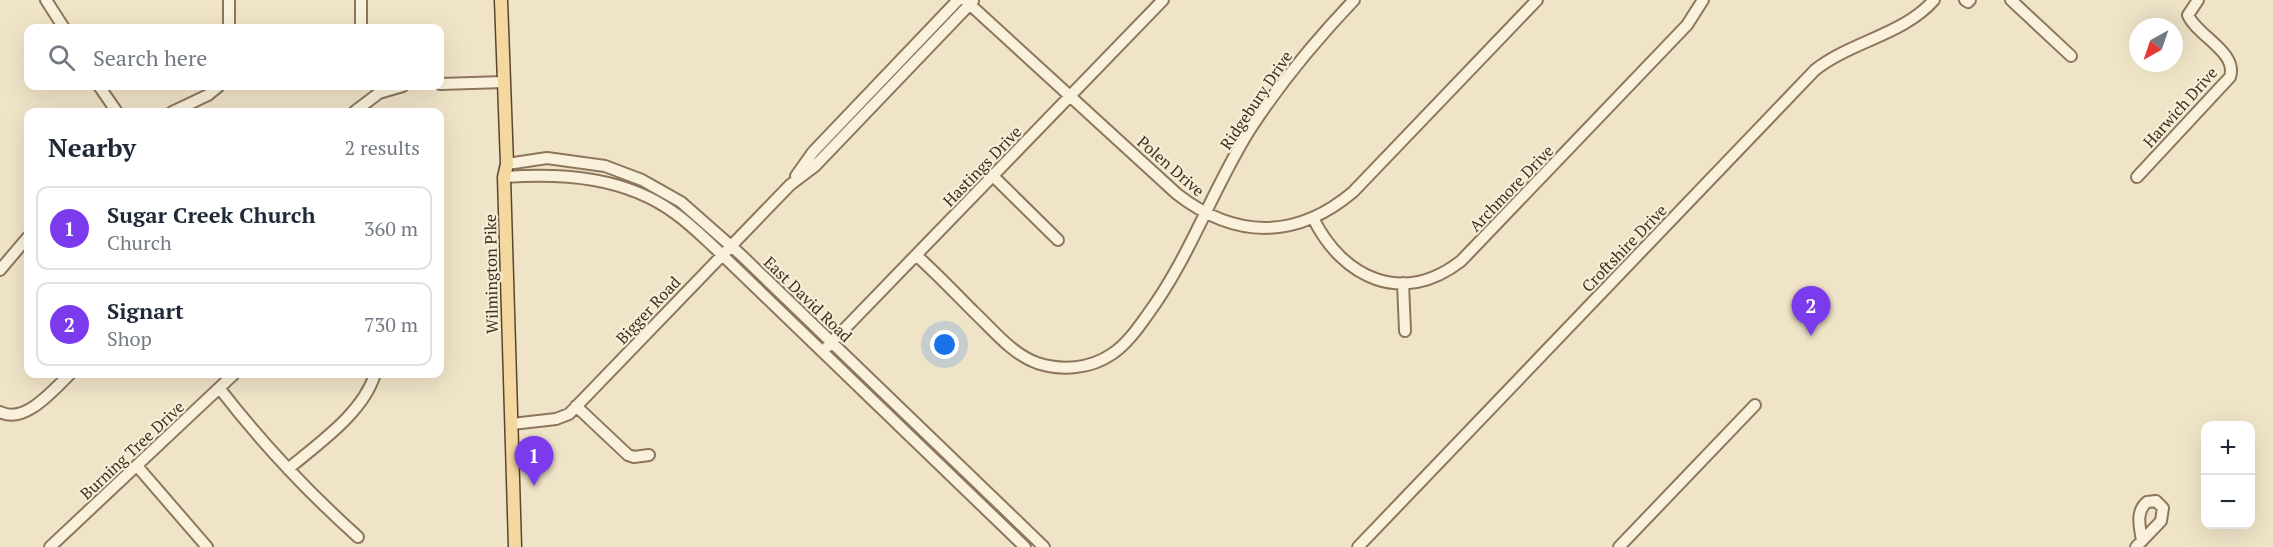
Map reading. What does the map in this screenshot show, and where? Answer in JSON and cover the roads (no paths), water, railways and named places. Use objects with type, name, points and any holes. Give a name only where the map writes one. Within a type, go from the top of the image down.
[{"type":"main road","name":"Wilmington Pike","points":[[501,0],[507,164],[504,177],[515,547]]},
{"type":"street","points":[[46,0],[61,24]]},
{"type":"street","points":[[229,0],[229,24]]},
{"type":"street","points":[[361,0],[361,24]]},
{"type":"street","name":"Bigger Road","points":[[790,185],[813,152],[958,0]]},
{"type":"street","name":"Hastings Drive","points":[[822,352],[1163,0]]},
{"type":"street","name":"Ridgebury Drive","points":[[916,255],[1022,356],[1053,367],[1075,367],[1102,360],[1130,338],[1166,289],[1248,133],[1273,95],[1304,54],[1354,0]]},
{"type":"street","name":"Polen Drive","points":[[970,2],[1177,194],[1206,214],[1224,222],[1250,227],[1287,226],[1313,218],[1353,192],[1537,0]]},
{"type":"street","name":"Archmore Drive","points":[[1313,218],[1329,247],[1347,265],[1359,272],[1380,280],[1403,284],[1443,274],[1461,261],[1687,25],[1703,0]]},
{"type":"street","name":"Croftshire Drive","points":[[1358,547],[1815,70],[1836,55],[1917,16],[1934,0]]},
{"type":"street","points":[[1965,0],[1968,2],[1970,0]]},
{"type":"street","points":[[2011,0],[2071,56]]},
{"type":"street","name":"Harwich Drive","points":[[2137,177],[2229,77],[2231,71],[2227,56],[2192,24],[2188,15],[2198,0]]},
{"type":"street","name":"Bigger Road","points":[[512,424],[556,419],[568,414],[790,185],[822,158],[970,2]]},
{"type":"street","points":[[444,84],[504,82]]},
{"type":"street","points":[[102,90],[114,108]]},
{"type":"street","points":[[180,108],[214,90]]},
{"type":"street","points":[[358,108],[376,90]]},
{"type":"street","name":"East David Road","points":[[507,164],[547,158],[605,165],[642,180],[681,202],[731,246],[1044,547]]},
{"type":"street","name":"East David Road","points":[[504,177],[530,175],[589,178],[627,188],[648,197],[676,214],[722,254],[1025,547]]},
{"type":"street","points":[[993,176],[1058,240]]},
{"type":"street","points":[[0,270],[24,242]]},
{"type":"street","points":[[1403,284],[1405,331]]},
{"type":"street","points":[[0,412],[20,414],[65,378]]},
{"type":"street","name":"Burning Tree Drive","points":[[50,547],[62,543],[137,466],[230,378]]},
{"type":"street","points":[[288,469],[360,405],[373,378]]},
{"type":"street","points":[[220,389],[314,497],[358,537]]},
{"type":"street","points":[[1619,547],[1755,405]]},
{"type":"street","points":[[576,406],[628,455],[634,457],[649,455]]},
{"type":"street","points":[[137,466],[207,547]]},
{"type":"street","points":[[1025,547],[1034,537]]},
{"type":"place","name":"Signart","points":[[1811,336]]},
{"type":"place","name":"Sugar Creek Church","points":[[534,486]]}]
